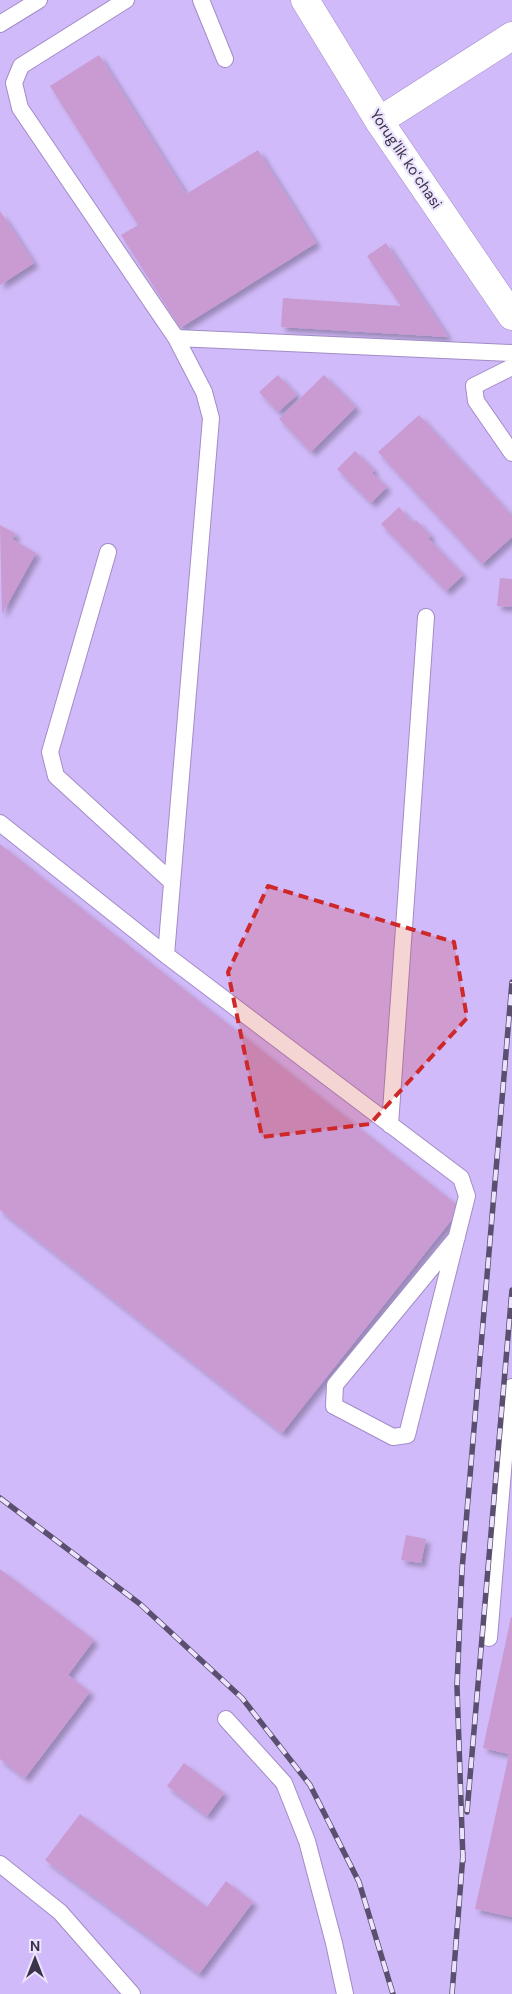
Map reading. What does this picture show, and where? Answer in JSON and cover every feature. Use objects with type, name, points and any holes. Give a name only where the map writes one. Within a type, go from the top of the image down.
[{"type":"main road","name":"Yorug'lik koʻchasi","points":[[305,0],[379,121],[512,316]]},
{"type":"main road","points":[[379,121],[512,36]]},
{"type":"lane","points":[[0,24],[38,0]]},
{"type":"lane","points":[[126,0],[21,66],[14,83],[20,108],[176,338],[204,392],[211,418],[166,955]]},
{"type":"lane","points":[[201,0],[225,59]]},
{"type":"lane","points":[[176,338],[512,353]]},
{"type":"lane","points":[[512,367],[474,386],[476,401],[512,453]]},
{"type":"lane","points":[[108,552],[50,752],[56,776],[172,882]]},
{"type":"lane","points":[[390,1125],[426,617]]},
{"type":"lane","points":[[0,823],[166,955],[461,1178],[467,1196],[457,1237],[407,1435],[394,1437],[334,1406],[335,1385],[457,1237]]},
{"type":"lane","points":[[489,1638],[507,1422],[512,1387]]},
{"type":"lane","points":[[226,1718],[284,1784],[307,1841],[334,1943],[345,1994]]},
{"type":"lane","points":[[0,1864],[60,1912],[132,1994]]},
{"type":"highlighted area","points":[[268,886],[454,942],[467,1018],[370,1124],[262,1137],[228,972]]},
{"type":"building","points":[[99,55],[186,194],[258,150],[316,243],[180,328],[121,235],[138,225],[50,86]]},
{"type":"building","points":[[0,211],[34,263],[0,285]]},
{"type":"building","points":[[386,243],[448,337],[281,327],[283,298],[401,306],[367,256]]},
{"type":"building","points":[[278,375],[297,395],[278,412],[259,392]]},
{"type":"building","points":[[324,375],[356,407],[311,452],[279,419]]},
{"type":"building","points":[[419,415],[512,516],[512,537],[482,564],[378,452]]},
{"type":"building","points":[[355,451],[374,470],[372,473],[387,487],[371,503],[337,469]]},
{"type":"building","points":[[399,507],[413,523],[416,520],[431,536],[428,538],[463,575],[446,591],[381,524]]},
{"type":"building","points":[[0,525],[16,534],[12,539],[36,553],[2,614]]},
{"type":"building","points":[[500,578],[512,579],[512,607],[497,606]]},
{"type":"building","points":[[0,844],[461,1208],[282,1433],[0,1210]]},
{"type":"building","points":[[406,1535],[426,1539],[421,1563],[401,1560]]},
{"type":"building","points":[[0,1569],[94,1640],[68,1675],[90,1692],[25,1778],[0,1759]]},
{"type":"building","points":[[511,1617],[512,1917],[475,1909],[509,1754],[483,1748]]},
{"type":"building","points":[[184,1763],[224,1793],[207,1816],[167,1786]]},
{"type":"building","points":[[80,1814],[207,1907],[226,1881],[253,1902],[199,1974],[45,1860]]},
{"type":"railway","points":[[463,1861],[457,1686],[462,1570],[512,982]]},
{"type":"railway","points":[[467,1812],[512,1290]]},
{"type":"railway","points":[[0,1498],[140,1604],[242,1698],[310,1785],[359,1882],[393,1994]]},
{"type":"railway","points":[[452,1994],[463,1854]]}]
